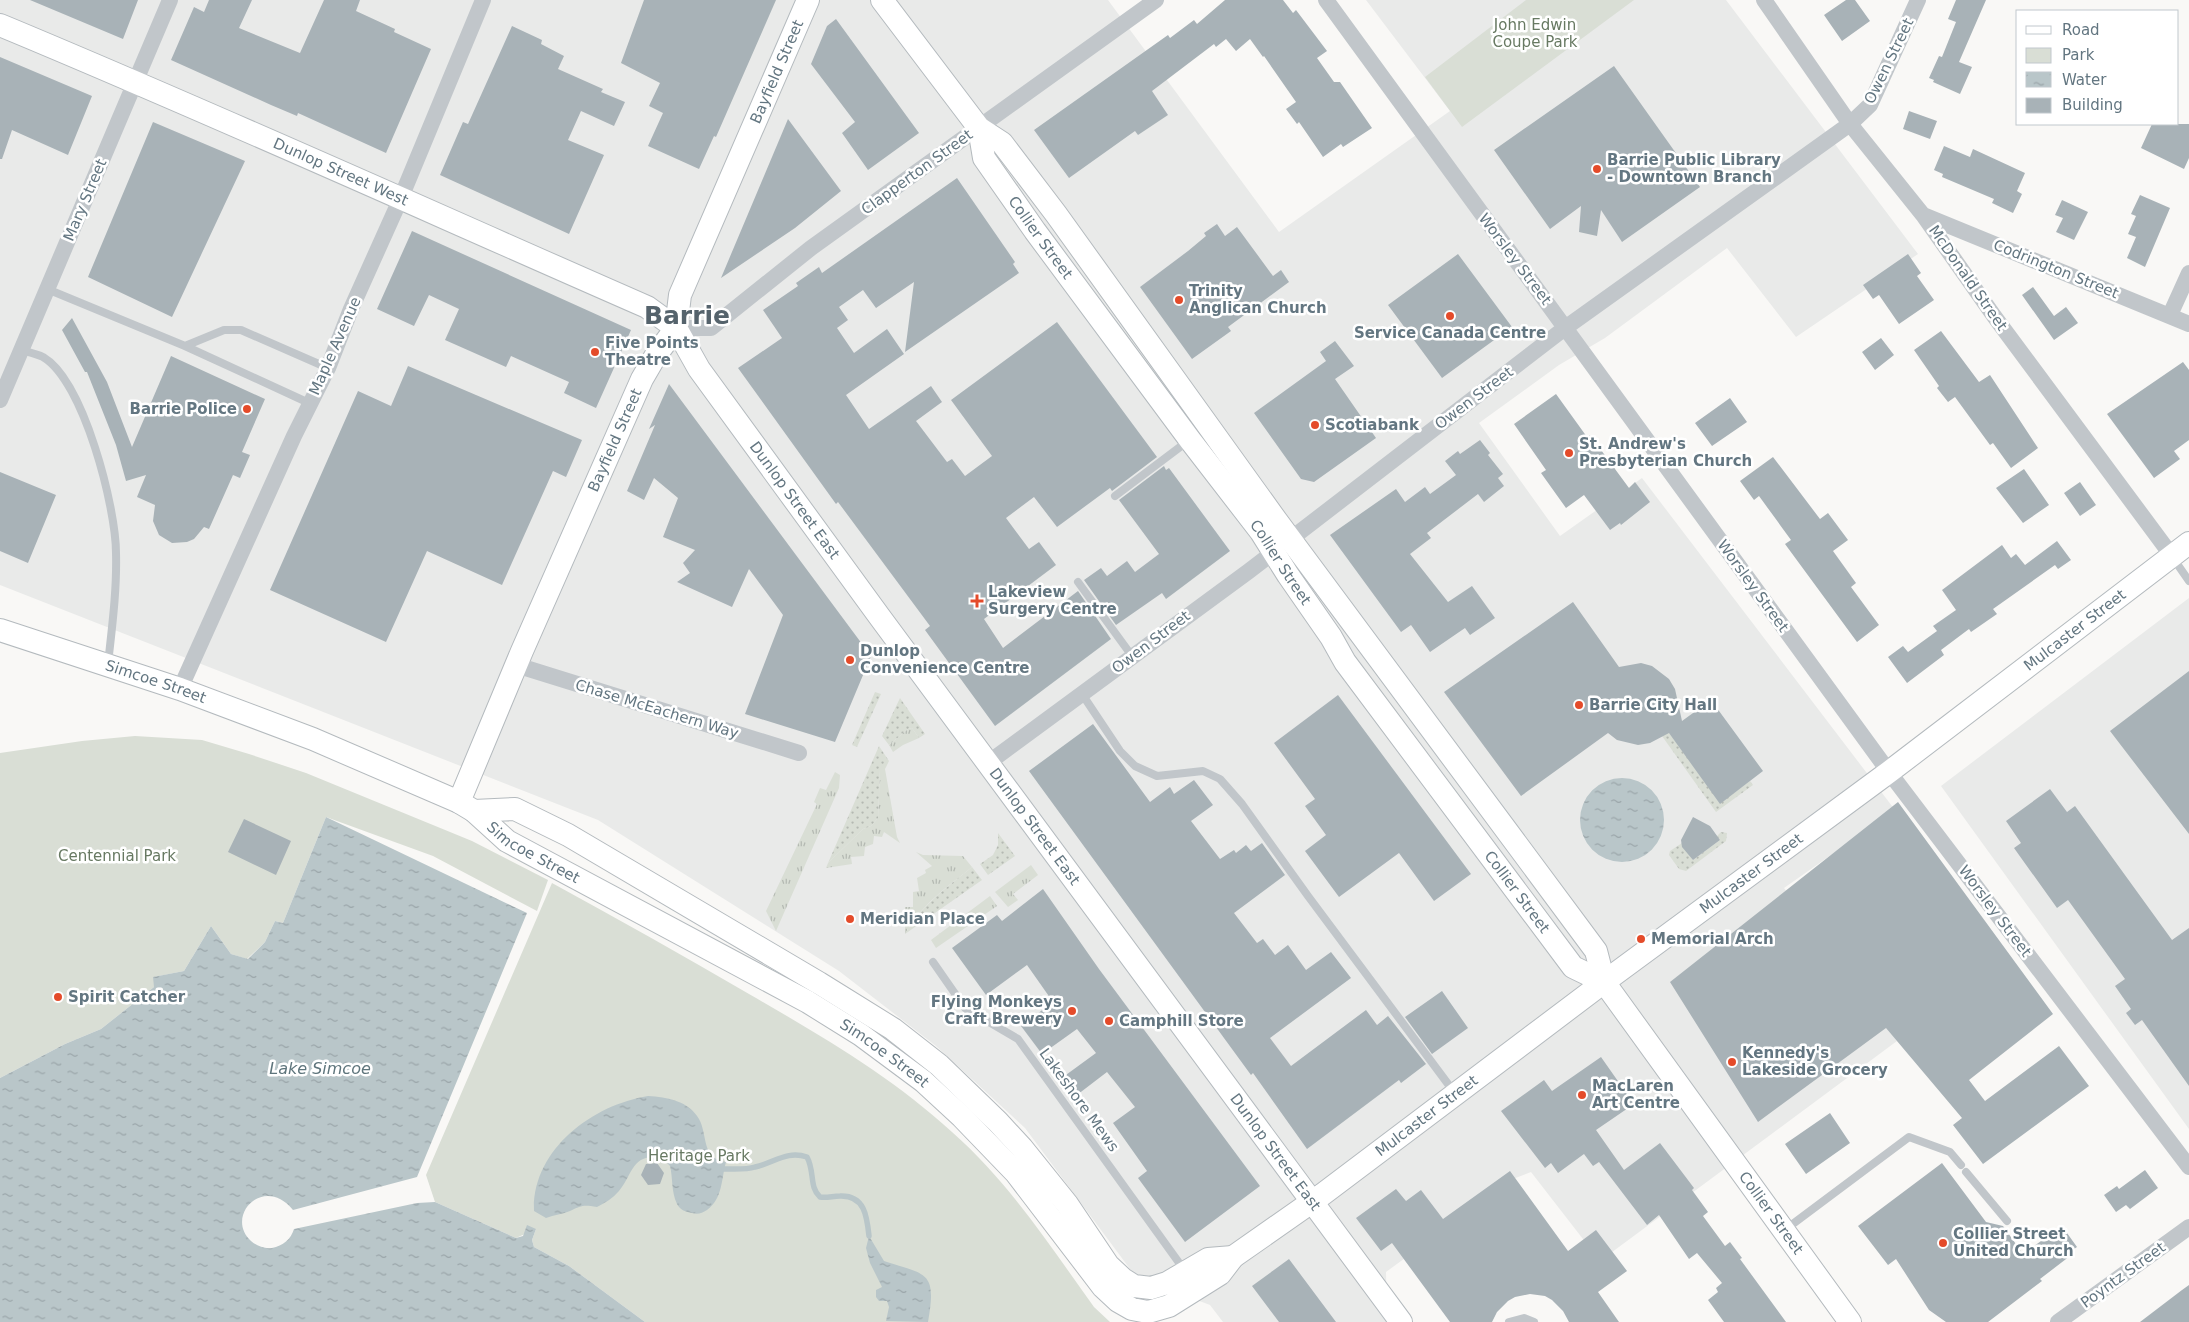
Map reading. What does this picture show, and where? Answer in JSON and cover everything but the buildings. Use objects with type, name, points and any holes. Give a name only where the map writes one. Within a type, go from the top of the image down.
[{"type":"main road","name":"Bayfield Street","points":[[466,806],[516,665],[642,379],[656,354],[676,328],[680,295],[808,0]]},
{"type":"main road","name":"Collier Street","points":[[882,0],[979,128],[1002,144],[1008,151],[1282,545],[1596,951],[1604,982],[1850,1322]]},
{"type":"main road","name":"Dunlop Street West","points":[[0,25],[135,81],[400,200],[647,307],[676,328]]},
{"type":"main road","name":"Collier Street","points":[[979,128],[984,158],[1035,231],[1190,440],[1261,532],[1282,545],[1288,575],[1331,637],[1345,662],[1573,968],[1604,982]]},
{"type":"main road","name":"Dunlop Street East","points":[[676,328],[699,369],[1401,1322]]},
{"type":"main road","name":"Mulcaster Street","points":[[1312,1202],[1604,982],[1888,772],[2180,550]]},
{"type":"main road","name":"Simcoe Street","points":[[0,630],[180,689],[313,739],[466,806],[507,841],[808,1002],[861,1035],[923,1081],[962,1116],[1016,1173],[1088,1268],[1118,1301],[1132,1308],[1148,1312],[1169,1306],[1220,1274],[1233,1257],[1312,1202]]},
{"type":"main road","name":"Simcoe Street","points":[[466,806],[515,809],[568,834],[863,1009],[893,1029],[939,1065],[998,1122],[1057,1192],[1108,1265],[1134,1286],[1152,1288],[1167,1283],[1208,1259],[1233,1257]]},
{"type":"street","name":"Mary Street","points":[[0,400],[170,0]]},
{"type":"street","name":"Maple Avenue","points":[[180,689],[309,403],[328,368],[351,309],[400,200],[483,0]]},
{"type":"street","name":"Clapperton Street","points":[[676,328],[711,328],[811,248],[1156,0]]},
{"type":"street","name":"Worsley Street","points":[[1326,0],[1888,772],[2189,1167]]},
{"type":"street","name":"McDonald Street","points":[[1764,0],[1850,124],[1923,215],[1994,316],[2180,550]]},
{"type":"street","name":"Owen Street","points":[[988,763],[1282,545],[1565,328],[1850,124],[1870,105],[1918,0]]},
{"type":"street","name":"Codrington Street","points":[[1923,215],[2189,324]]},
{"type":"street","points":[[2170,315],[2189,273]]},
{"type":"street","name":"Chase McEachern Way","points":[[516,665],[799,753]]},
{"type":"street","name":"Poyntz Street","points":[[2058,1322],[2189,1227]]},
{"type":"lane","points":[[47,289],[186,346],[309,403]]},
{"type":"lane","points":[[186,346],[224,330],[241,330],[328,368]]},
{"type":"lane","points":[[21,350],[43,357],[66,380],[87,426],[104,474],[116,552],[108,664]]},
{"type":"lane","points":[[1115,496],[1190,440]]},
{"type":"lane","points":[[2180,550],[2189,581]]},
{"type":"lane","points":[[1078,582],[1132,656]]},
{"type":"lane","points":[[1082,694],[1120,752],[1135,766],[1157,776],[1203,771],[1220,779],[1242,804],[1308,896],[1456,1094]]},
{"type":"lane","name":"Lakeshore Mews","points":[[933,962],[965,1008],[1018,1039],[1186,1272]]},
{"type":"lane","points":[[1784,1230],[1909,1137],[1950,1152],[2007,1221]]},
{"type":"lane","points":[[1509,1322],[1524,1318],[1534,1322]]},
{"type":"shaded area","points":[[0,0],[1108,0],[1279,232],[1450,111],[1366,0],[1726,0],[1918,254],[1796,337],[1727,248],[1605,338],[1559,365],[1479,423],[1560,536],[1642,478],[1895,810],[1784,888],[1897,1041],[1600,1261],[1531,1172],[1513,1179],[1386,1272],[1387,1322],[1223,1322],[1210,1305],[1136,1277],[1025,1128],[936,1046],[839,971],[598,820],[0,585]]},
{"type":"shaded area","points":[[2189,598],[2189,1129],[1941,786]]},
{"type":"green space","name":"John Edwin Coupe Park","points":[[1526,0],[1634,0],[1462,127],[1425,77]]},
{"type":"green space","points":[[875,692],[881,694],[857,747],[852,745]]},
{"type":"green space","points":[[900,698],[925,734],[919,738],[912,728],[908,729],[889,745],[882,736]]},
{"type":"green space","points":[[912,728],[919,738],[893,752],[889,745],[908,729]]},
{"type":"green space","points":[[1668,731],[1720,803],[1750,781],[1753,785],[1716,812],[1662,736]]},
{"type":"green space","name":"Centennial Park","points":[[135,736],[202,740],[249,754],[306,773],[472,841],[548,880],[537,911],[433,856],[326,817],[283,923],[275,921],[265,942],[247,959],[231,954],[211,926],[184,971],[154,977],[154,987],[101,1029],[65,1044],[0,1078],[0,753],[82,741]]},
{"type":"green space","points":[[879,746],[889,761],[885,769],[880,769],[878,818],[871,826],[863,829],[828,863]]},
{"type":"green space","points":[[880,769],[885,769],[897,837],[900,843],[884,832],[882,837],[874,836],[873,844],[865,847],[864,856],[851,857],[852,864],[826,868],[828,863],[863,829],[871,826],[878,818]]},
{"type":"green space","points":[[835,772],[840,775],[839,788],[776,931],[766,911],[817,804],[814,802],[820,788],[826,790]]},
{"type":"green space","points":[[1721,832],[1727,833],[1726,841],[1686,871],[1679,869],[1669,855],[1670,851],[1682,843],[1693,860],[1720,840],[1717,836]]},
{"type":"green space","points":[[998,833],[1015,856],[988,875],[980,864],[993,855],[998,845]]},
{"type":"green space","points":[[916,852],[923,855],[963,856],[972,867],[927,905],[905,934],[905,907],[913,907],[913,892],[919,891],[917,878],[926,873],[925,870],[932,866]]},
{"type":"green space","points":[[1031,865],[1038,875],[1013,894],[1018,900],[1008,907],[995,892]]},
{"type":"green space","points":[[972,867],[982,880],[905,934],[927,906]]},
{"type":"green space","name":"Heritage Park","points":[[552,883],[802,1025],[854,1057],[905,1093],[973,1151],[992,1172],[1028,1215],[1094,1307],[1110,1322],[645,1322],[569,1266],[534,1247],[532,1240],[536,1229],[516,1238],[435,1202],[426,1175]]},
{"type":"green space","points":[[990,896],[997,906],[936,948],[931,940]]},
{"type":"water","points":[[1622,778],[1638,781],[1652,790],[1661,804],[1664,820],[1661,836],[1652,850],[1638,859],[1622,862],[1606,859],[1592,850],[1583,836],[1580,820],[1583,804],[1592,790],[1606,781]]},
{"type":"water","name":"Lake Simcoe","points":[[326,817],[527,913],[417,1177],[293,1210],[282,1200],[270,1196],[260,1197],[251,1203],[245,1211],[242,1221],[244,1231],[251,1241],[263,1248],[272,1248],[286,1242],[294,1229],[417,1203],[435,1202],[516,1238],[523,1236],[527,1225],[536,1229],[532,1240],[534,1247],[569,1266],[645,1322],[0,1322],[0,1078],[65,1044],[101,1029],[154,987],[153,977],[184,971],[211,926],[231,954],[248,959],[265,942],[275,921],[283,923]]},
{"type":"water","points":[[648,1096],[663,1097],[677,1101],[695,1113],[702,1125],[706,1145],[712,1156],[726,1162],[721,1188],[712,1205],[707,1210],[698,1214],[681,1209],[677,1204],[674,1194],[670,1166],[663,1159],[653,1157],[641,1160],[636,1164],[619,1191],[597,1207],[580,1207],[546,1218],[534,1211],[536,1189],[543,1169],[554,1150],[569,1134],[587,1120],[606,1109]]},
{"type":"water","points":[[869,1236],[884,1261],[910,1269],[926,1278],[931,1293],[928,1322],[886,1321],[889,1307],[887,1301],[879,1301],[876,1297],[876,1290],[882,1287],[870,1263],[866,1248]]},
{"type":"waterway","points":[[724,1169],[751,1168],[793,1155],[807,1157],[811,1168],[814,1189],[820,1197],[840,1196],[855,1199],[860,1203],[866,1215],[869,1236]]},
{"type":"place","name":"Barrie Public Library - Downtown Branch","points":[[1597,169]]},
{"type":"place","name":"Trinity Anglican Church","points":[[1179,300]]},
{"type":"place","name":"Service Canada Centre","points":[[1450,316]]},
{"type":"place","name":"Five Points Theatre","points":[[595,352]]},
{"type":"place","name":"Barrie Police","points":[[247,409]]},
{"type":"place","name":"Scotiabank","points":[[1315,425]]},
{"type":"place","name":"St. Andrew's Presbyterian Church","points":[[1569,453]]},
{"type":"place","name":"Lakeview Surgery Centre","points":[[977,601]]},
{"type":"place","name":"Dunlop Convenience Centre","points":[[850,660]]},
{"type":"place","name":"Barrie City Hall","points":[[1579,705]]},
{"type":"place","name":"Meridian Place","points":[[850,919]]},
{"type":"place","name":"Memorial Arch","points":[[1641,939]]},
{"type":"place","name":"Spirit Catcher","points":[[58,997]]},
{"type":"place","name":"Flying Monkeys Craft Brewery","points":[[1072,1011]]},
{"type":"place","name":"Camphill Store","points":[[1109,1021]]},
{"type":"place","name":"Kennedy's Lakeside Grocery","points":[[1732,1062]]},
{"type":"place","name":"MacLaren Art Centre","points":[[1582,1095]]},
{"type":"place","name":"Collier Street United Church","points":[[1943,1243]]},
{"type":"district","name":"Barrie","points":[[687,315]]}]
